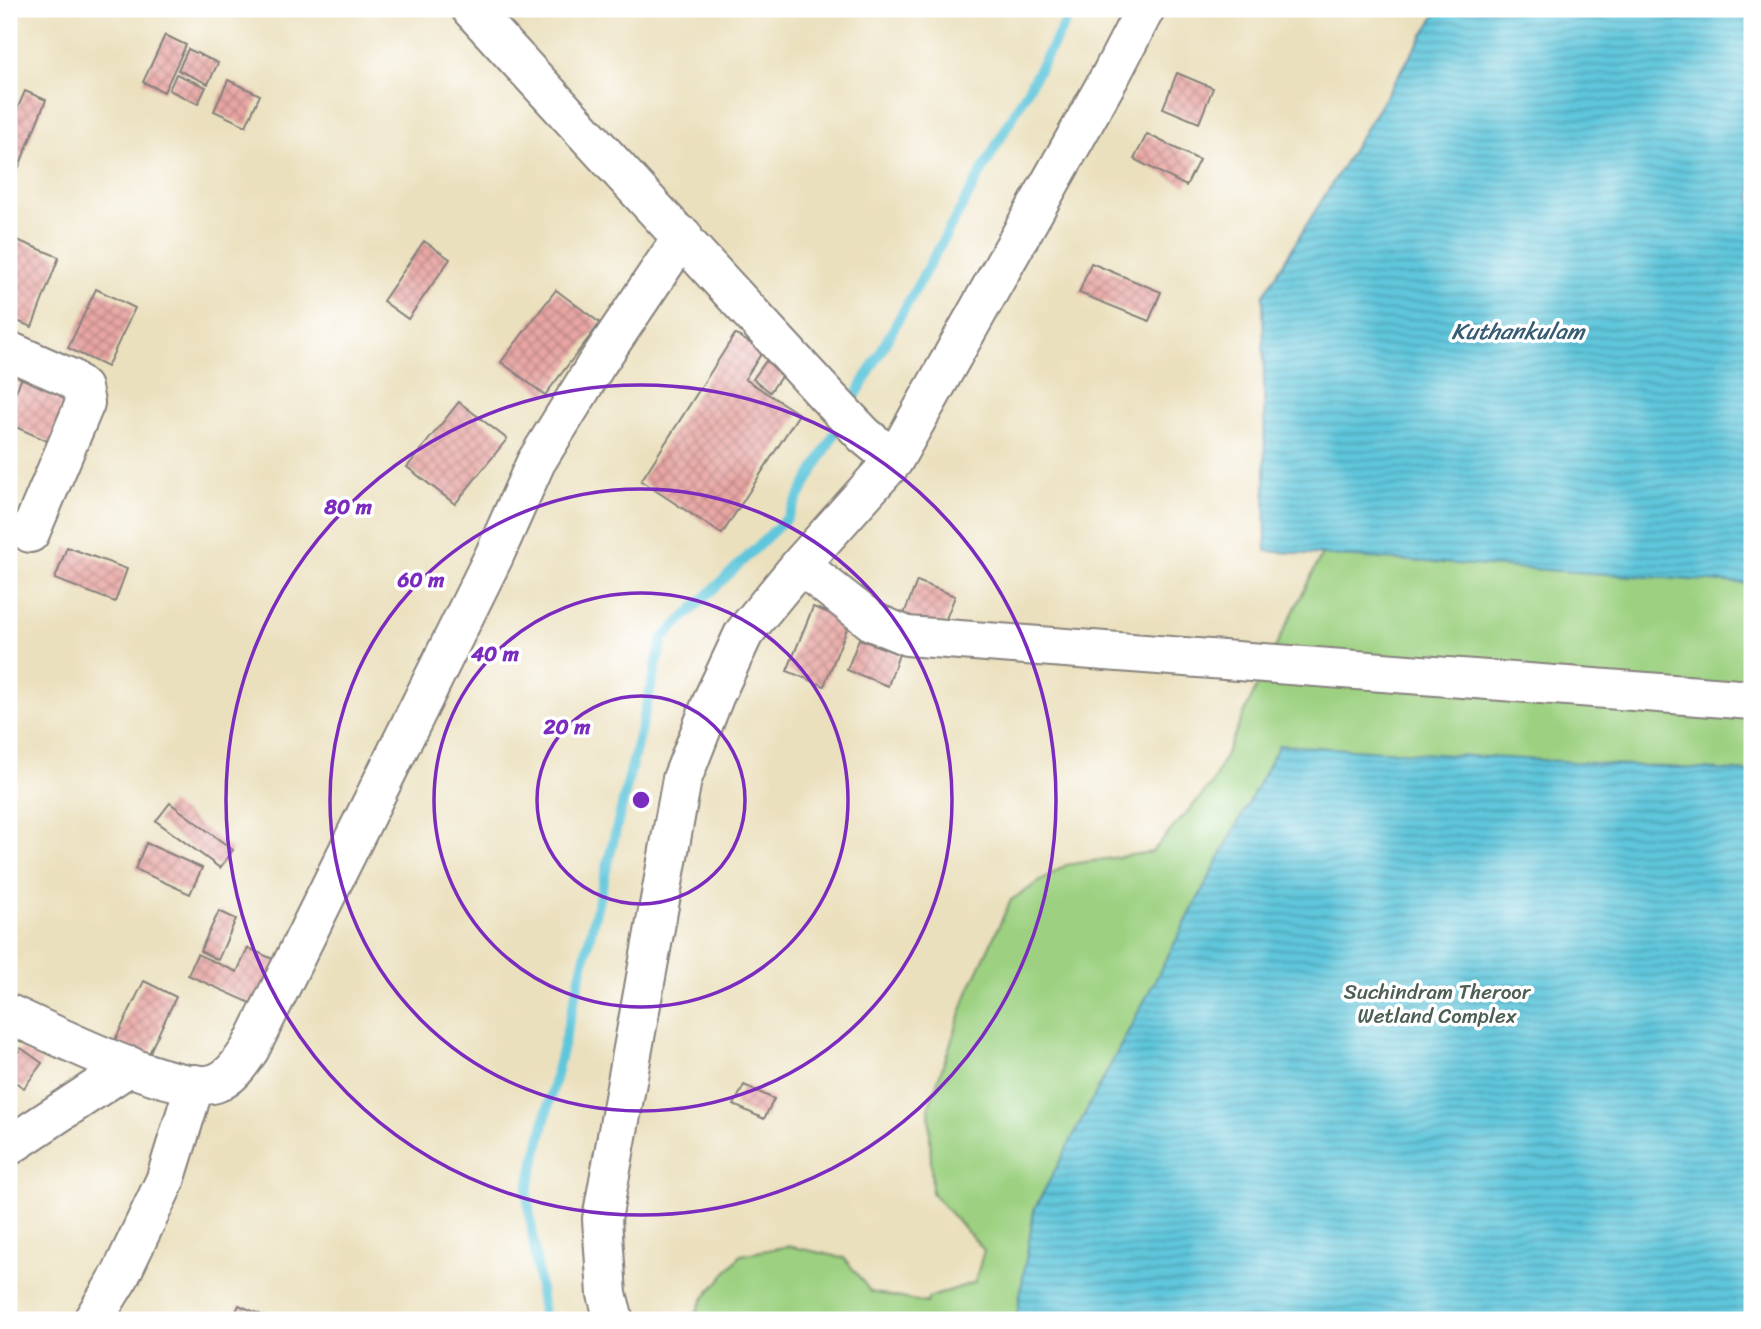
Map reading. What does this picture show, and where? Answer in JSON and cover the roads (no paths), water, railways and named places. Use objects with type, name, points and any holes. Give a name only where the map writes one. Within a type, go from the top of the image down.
[{"type":"street","points":[[471,9],[826,395],[864,435],[894,460]]},
{"type":"street","points":[[614,1320],[607,1294],[601,1219],[682,779],[714,697],[744,633],[800,565],[894,460],[1112,73],[1145,9]]},
{"type":"street","points":[[9,1014],[130,1066],[174,1081],[217,1083],[236,1070],[250,1049],[494,556],[536,462],[596,365],[682,236]]},
{"type":"street","points":[[9,351],[70,378],[82,388],[85,403],[30,533]]},
{"type":"street","points":[[800,565],[873,622],[907,636],[1752,700]]},
{"type":"street","points":[[9,1146],[130,1066]]},
{"type":"street","points":[[93,1320],[120,1276],[165,1181],[195,1084]]},
{"type":"water","name":"Kuthankulam","points":[[1439,9],[1752,9],[1752,584],[1266,551],[1263,296]]},
{"type":"water","points":[[1279,745],[1752,772],[1752,1320],[1016,1320],[1034,1210]]},
{"type":"waterway","points":[[544,1320],[527,1193],[663,638],[787,518],[1073,9]]},
{"type":"park label","name":"Suchindram Theroor Wetland Complex","points":[[1437,1004]]}]
